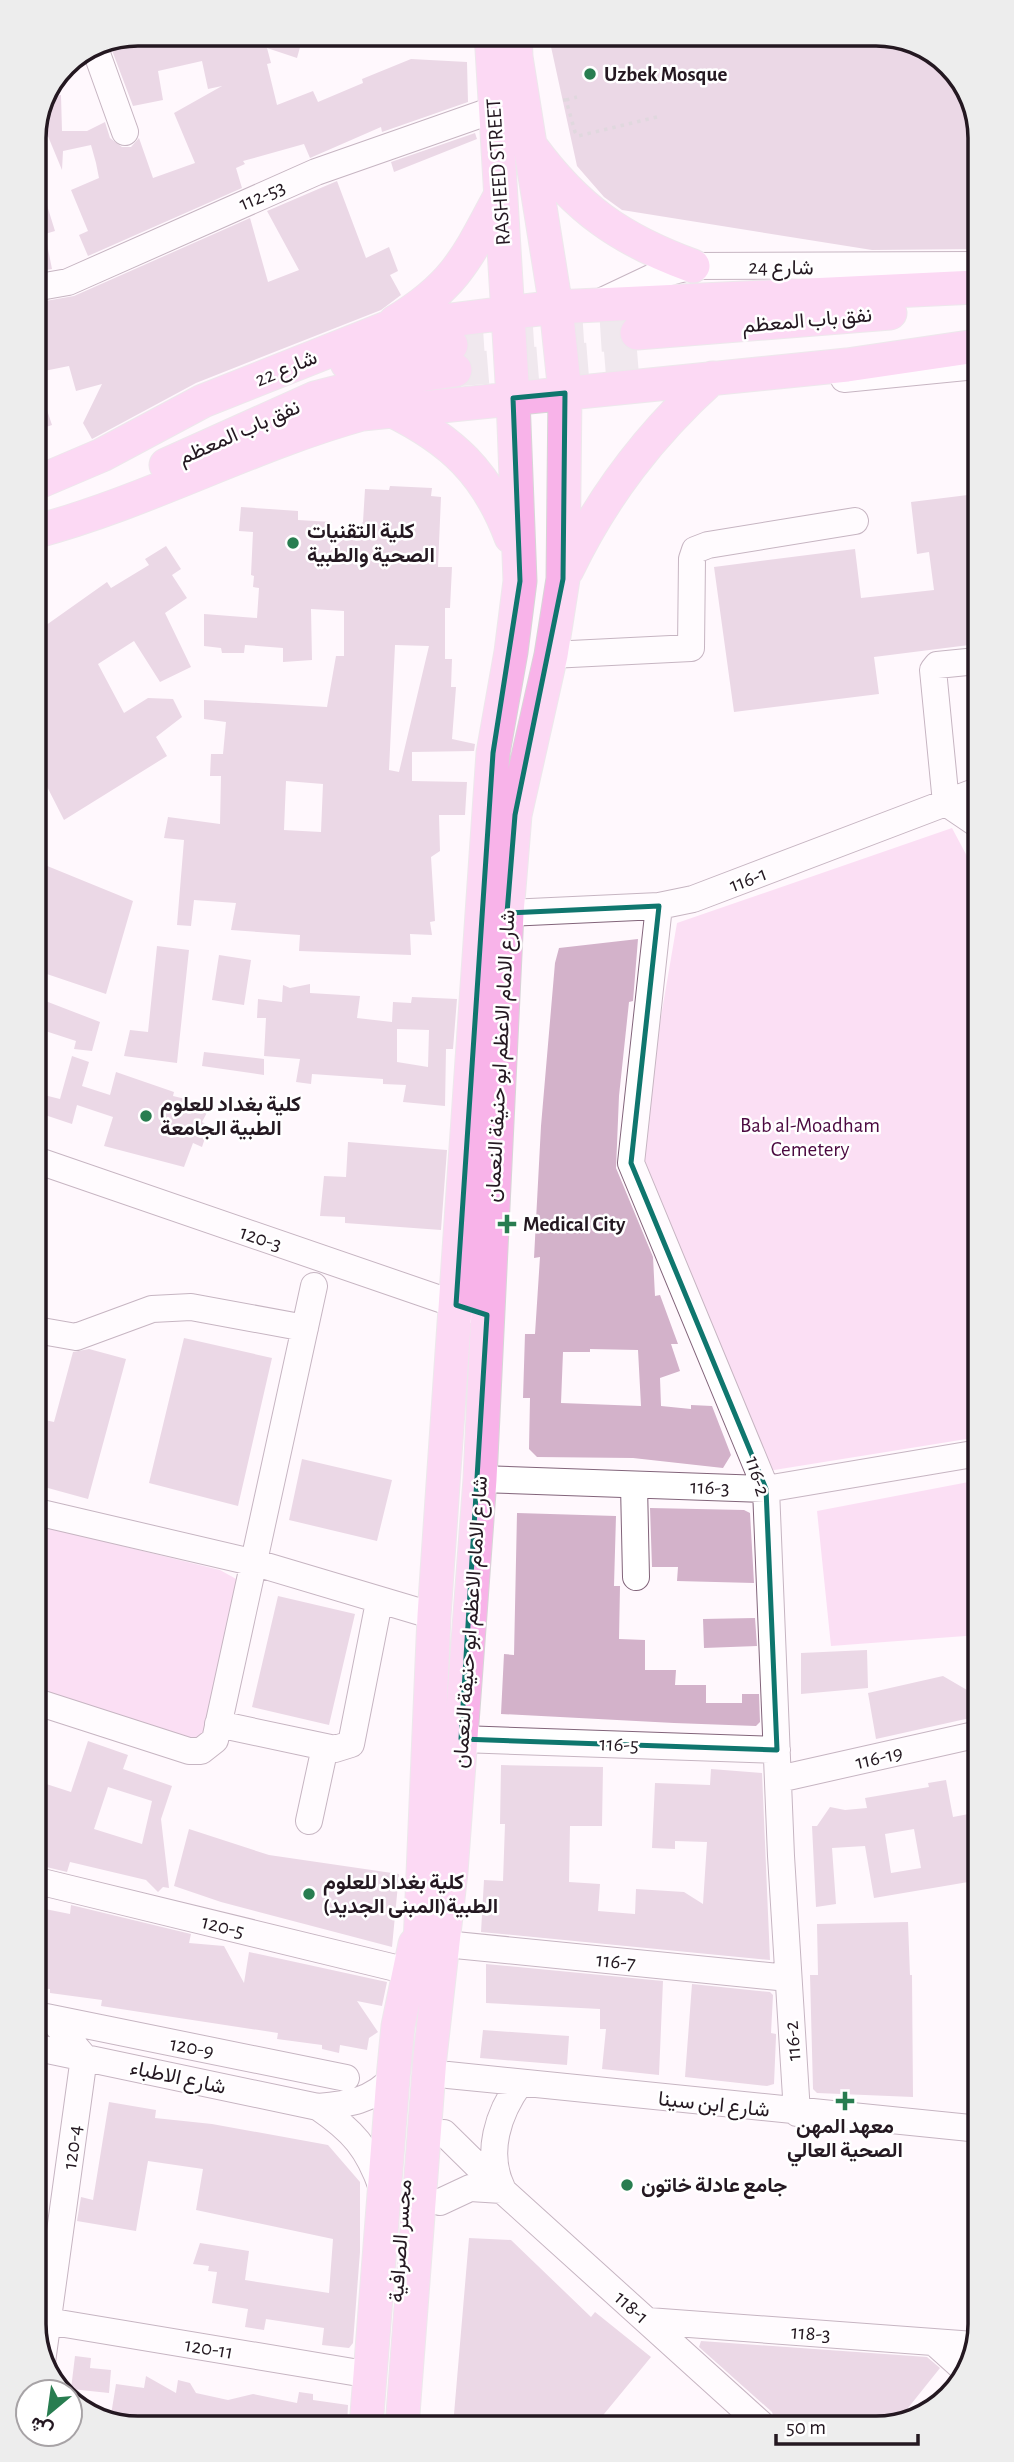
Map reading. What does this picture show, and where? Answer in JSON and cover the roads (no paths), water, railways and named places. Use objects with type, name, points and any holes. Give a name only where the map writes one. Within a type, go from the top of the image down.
[{"type":"main road","name":"RASHEED STREET","points":[[491,46],[493,110],[513,398]]},
{"type":"main road","name":"RASHEED STREET","points":[[517,46],[556,307],[565,393]]},
{"type":"main road","points":[[530,145],[560,183],[600,221],[628,239],[693,266]]},
{"type":"main road","points":[[387,328],[428,302],[446,286],[463,265],[499,198]]},
{"type":"main road","name":"شارع 24","points":[[556,307],[968,287]]},
{"type":"main road","name":"شارع 22","points":[[46,479],[102,456],[204,401],[387,328],[556,307]]},
{"type":"main road","name":"نفق باب المعظم","points":[[968,307],[639,344],[968,328]]},
{"type":"main road","points":[[46,527],[127,503],[323,425],[391,410],[773,372],[968,347]]},
{"type":"main road","name":"نفق باب المعظم","points":[[46,523],[80,502],[315,398],[385,380],[453,358],[388,352],[356,360],[102,456]]},
{"type":"main road","points":[[563,579],[588,528],[625,470],[666,422],[712,378]]},
{"type":"main road","name":"شارع الامام الاعظم ابو حنيفة النعمان","points":[[436,1933],[434,1616],[471,1310],[515,815],[551,655],[563,579],[565,393]]},
{"type":"main road","name":"شارع الامام الاعظم ابو حنيفة النعمان","points":[[421,2066],[461,1739],[480,1479],[471,1310],[493,753],[512,652],[520,580],[513,398]]},
{"type":"main road","points":[[391,410],[425,426],[455,449],[481,477],[500,509],[513,544],[520,580]]},
{"type":"main road","points":[[425,2416],[444,2133],[421,2066],[408,1971],[436,1933]]},
{"type":"main road","points":[[367,2416],[384,2193],[421,2066]]},
{"type":"main road","name":"مجسر الصرافية","points":[[387,2416],[421,2066]]},
{"type":"main road","name":"مجسر الصرافية","points":[[403,2416],[421,2066]]},
{"type":"street","points":[[98,55],[125,132]]},
{"type":"street","name":"112-53","points":[[46,286],[68,282],[316,173],[493,110]]},
{"type":"street","name":"شارع 24","points":[[594,306],[655,276],[693,266],[968,265]]},
{"type":"street","points":[[773,372],[803,379],[826,379],[892,377],[968,367]]},
{"type":"street","points":[[551,655],[691,648],[692,559],[695,550],[708,545],[855,521]]},
{"type":"street","points":[[968,662],[937,665],[933,670],[946,803],[968,818]]},
{"type":"street","name":"116-1","points":[[507,913],[659,906],[693,899],[968,794]]},
{"type":"street","name":"116-2","points":[[659,906],[631,1163],[766,1489],[788,1978],[797,2113]]},
{"type":"street","name":"120-3","points":[[46,1163],[471,1310]]},
{"type":"street","points":[[46,1705],[189,1751],[201,1751],[211,1745],[256,1563],[314,1286]]},
{"type":"street","points":[[46,1332],[76,1337],[152,1309],[191,1307],[305,1328]]},
{"type":"street","name":"116-3","points":[[480,1479],[766,1489],[968,1455]]},
{"type":"street","points":[[634,1485],[636,1577]]},
{"type":"street","points":[[46,1514],[256,1563],[379,1602],[434,1616]]},
{"type":"street","points":[[218,1724],[341,1749],[351,1744],[379,1602]]},
{"type":"street","name":"116-19","points":[[779,1779],[968,1736]]},
{"type":"street","name":"116-5","points":[[461,1739],[778,1750]]},
{"type":"street","points":[[309,1821],[325,1746]]},
{"type":"street","name":"120-5","points":[[46,1883],[408,1971]]},
{"type":"street","name":"116-7","points":[[436,1933],[788,1978]]},
{"type":"street","name":"120-9","points":[[46,2016],[346,2078]]},
{"type":"street","points":[[46,2017],[84,2057]]},
{"type":"street","name":"شارع الاطباء","points":[[46,2050],[318,2107]]},
{"type":"street","name":"120-4","points":[[46,2328],[84,2057]]},
{"type":"street","points":[[318,2107],[363,2101],[421,2066]]},
{"type":"street","name":"شارع ابن سينا","points":[[421,2066],[520,2083],[797,2113],[968,2128]]},
{"type":"street","points":[[440,2202],[470,2188],[502,2190],[493,2164],[495,2138],[502,2113],[520,2083]]},
{"type":"street","points":[[318,2107],[349,2128],[371,2158],[384,2193]]},
{"type":"street","name":"118-1","points":[[444,2133],[502,2190],[752,2416]]},
{"type":"street","name":"120-11","points":[[47,2321],[371,2375]]},
{"type":"street","name":"118-3","points":[[648,2321],[966,2345]]},
{"type":"street","points":[[935,2343],[959,2365]]},
{"type":"tunnel","points":[[451,345],[637,333]]},
{"type":"tunnel","points":[[455,370],[638,355]]},
{"type":"place","name":"Uzbek Mosque","points":[[590,74]]},
{"type":"place","name":"كلية التقنيات الصحية والطبية","points":[[293,543]]},
{"type":"place","name":"كلية بغداد للعلوم الطبية الجامعة","points":[[146,1116]]},
{"type":"place","name":"Medical City","points":[[507,1224]]},
{"type":"place","name":"كلية بغداد للعلوم الطبية(المبنى الجديد)","points":[[309,1894]]},
{"type":"place","name":"معهد المهن الصحية العالي","points":[[845,2101]]},
{"type":"place","name":"جامع عادلة خاتون","points":[[627,2185]]},
{"type":"park label","name":"Bab al-Moadham Cemetery","points":[[810,1137]]}]
